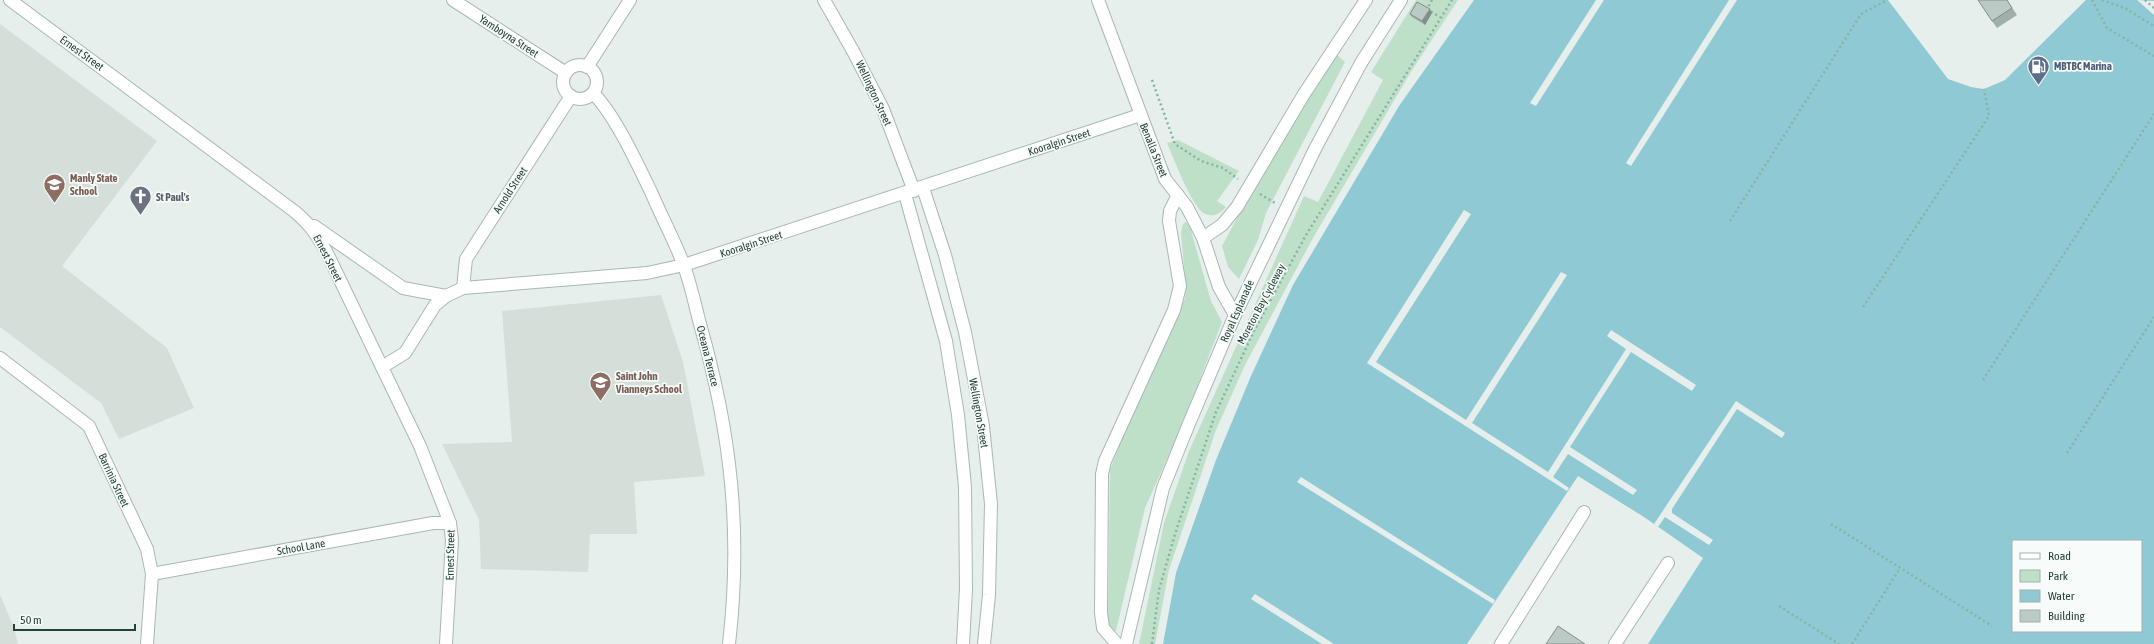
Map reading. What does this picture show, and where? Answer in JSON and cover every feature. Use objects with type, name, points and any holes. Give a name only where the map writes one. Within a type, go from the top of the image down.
[{"type":"street","name":"Ernest Street","points":[[10,0],[194,135],[308,222],[327,253],[420,446],[450,523],[452,540],[446,644]]},
{"type":"street","name":"Yamboyna Street","points":[[453,0],[566,73]]},
{"type":"street","points":[[587,67],[630,0]]},
{"type":"street","name":"Wellington Street","points":[[824,0],[883,108],[914,191],[945,255],[965,332],[983,426],[990,504],[989,595],[984,644]]},
{"type":"street","points":[[1203,238],[1222,225],[1237,207],[1304,94],[1366,0]]},
{"type":"street","name":"Royal Esplanade","points":[[1126,644],[1163,488],[1235,315],[1285,209],[1361,63],[1401,0]]},
{"type":"street","name":"Benalla Street","points":[[1100,1],[1140,115],[1165,179],[1187,207],[1203,238],[1219,287],[1235,315]]},
{"type":"street","points":[[574,66],[587,67],[594,73],[596,79],[596,87],[593,93],[583,98],[571,96],[564,87],[564,78],[566,73],[574,66]]},
{"type":"street","name":"Oceana Terrace","points":[[593,93],[600,100],[639,166],[684,265],[711,360],[721,411],[732,482],[736,547],[729,644]]},
{"type":"street","name":"Arnold Street","points":[[463,288],[466,259],[571,96]]},
{"type":"street","name":"Kooralgin Street","points":[[382,367],[404,353],[435,305],[446,296],[463,288],[647,273],[684,265],[914,191],[1140,115]]},
{"type":"street","name":"Wellington Street","points":[[914,191],[946,341],[958,415],[965,487],[966,590],[963,644]]},
{"type":"street","points":[[1117,644],[1102,628],[1100,613],[1102,474],[1104,461],[1174,310],[1180,286],[1169,221],[1170,211],[1178,196]]},
{"type":"street","points":[[308,222],[403,288],[446,296]]},
{"type":"street","name":"Barrinia Street","points":[[0,358],[89,426],[147,549],[152,574],[147,644]]},
{"type":"street","points":[[1501,644],[1584,512]]},
{"type":"street","name":"School Lane","points":[[152,574],[433,523],[450,523]]},
{"type":"street","points":[[1615,644],[1668,563]]},
{"type":"path","points":[[1432,0],[1427,9],[1440,17]]},
{"type":"path","name":"Moreton Bay Cycleway","points":[[1152,644],[1160,590],[1174,534],[1216,412],[1254,331],[1306,235],[1440,17],[1452,0]]},
{"type":"path","points":[[1730,221],[1861,14],[1887,0]]},
{"type":"path","points":[[2092,0],[2107,28],[2154,56]]},
{"type":"path","points":[[2102,0],[2125,8],[2154,26]]},
{"type":"path","points":[[2145,0],[2154,8]]},
{"type":"path","points":[[1152,80],[1175,144],[1201,161],[1223,168],[1248,187],[1285,209]]},
{"type":"path","points":[[1863,307],[1988,116],[1984,89]]},
{"type":"path","points":[[1983,380],[2154,114]]},
{"type":"path","points":[[2067,452],[2154,317]]},
{"type":"path","points":[[1831,524],[1992,626]]},
{"type":"path","points":[[1852,644],[1900,568]]},
{"type":"path","points":[[1780,606],[1839,644]]},
{"type":"shaded area","name":"Manly State School","points":[[0,24],[157,141],[62,266],[167,348],[194,408],[119,439],[101,403],[0,327]]},
{"type":"shaded area","name":"Saint John Vianneys School","points":[[661,295],[683,362],[705,476],[634,482],[637,534],[590,534],[588,572],[481,569],[479,520],[442,444],[512,442],[502,311]]},
{"type":"shaded area","points":[[0,595],[13,625],[18,644],[0,644]]},
{"type":"green space","points":[[1416,0],[1458,0],[1412,70],[1313,238],[1245,365],[1216,430],[1169,570],[1155,644],[1139,644],[1164,523],[1189,451],[1304,196],[1318,202],[1383,80],[1371,72]]},
{"type":"green space","points":[[1337,55],[1345,62],[1266,213],[1258,240],[1239,279],[1228,267],[1222,246],[1267,162]]},
{"type":"green space","points":[[1178,140],[1239,171],[1217,201],[1226,207],[1218,214],[1207,215],[1201,211],[1191,197],[1167,143]]},
{"type":"green space","points":[[1186,222],[1190,227],[1211,301],[1222,322],[1181,428],[1145,508],[1116,631],[1112,630],[1108,623],[1110,470],[1125,430],[1185,298],[1186,289],[1181,232],[1183,224]]},
{"type":"water","points":[[1474,0],[1888,0],[1948,79],[1971,87],[1984,89],[2005,80],[2086,0],[2154,0],[2154,644],[1648,644],[1703,558],[1644,517],[1578,476],[1467,644],[1163,644],[1176,573],[1216,460],[1251,376],[1293,285],[1399,106]]},
{"type":"pier","points":[[1596,0],[1604,0],[1536,106],[1530,103]]},
{"type":"pier","points":[[1729,0],[1737,0],[1631,166],[1626,163]]},
{"type":"pier","points":[[2137,0],[2154,1],[2154,15]]},
{"type":"pier","points":[[1464,210],[1471,214],[1376,362],[1466,420],[1561,272],[1567,275],[1472,423],[1548,472],[1626,349],[1607,336],[1611,330],[1696,385],[1692,391],[1631,352],[1570,447],[1637,490],[1633,495],[1568,454],[1553,477],[1569,488],[1567,491],[1367,363]]},
{"type":"pier","points":[[1736,401],[1785,433],[1782,438],[1737,409],[1672,509],[1672,513],[1713,540],[1709,545],[1665,517],[1658,527],[1654,524]]},
{"type":"pier","points":[[1301,477],[1495,600],[1493,604],[1297,482]]},
{"type":"pier","points":[[1255,594],[1334,644],[1322,644],[1251,599]]},
{"type":"building","points":[[1978,0],[2007,0],[2012,8],[1992,21]]},
{"type":"building","points":[[1417,2],[1430,9],[1422,21],[1410,14]]},
{"type":"building","points":[[1558,626],[1585,644],[1546,644]]},
{"type":"place","name":"MBTBC Marina","points":[[2039,86]]},
{"type":"place","name":"Manly State School","points":[[55,204]]},
{"type":"place","name":"St Paul's","points":[[140,216]]},
{"type":"place","name":"Saint John Vianneys School","points":[[600,402]]}]
